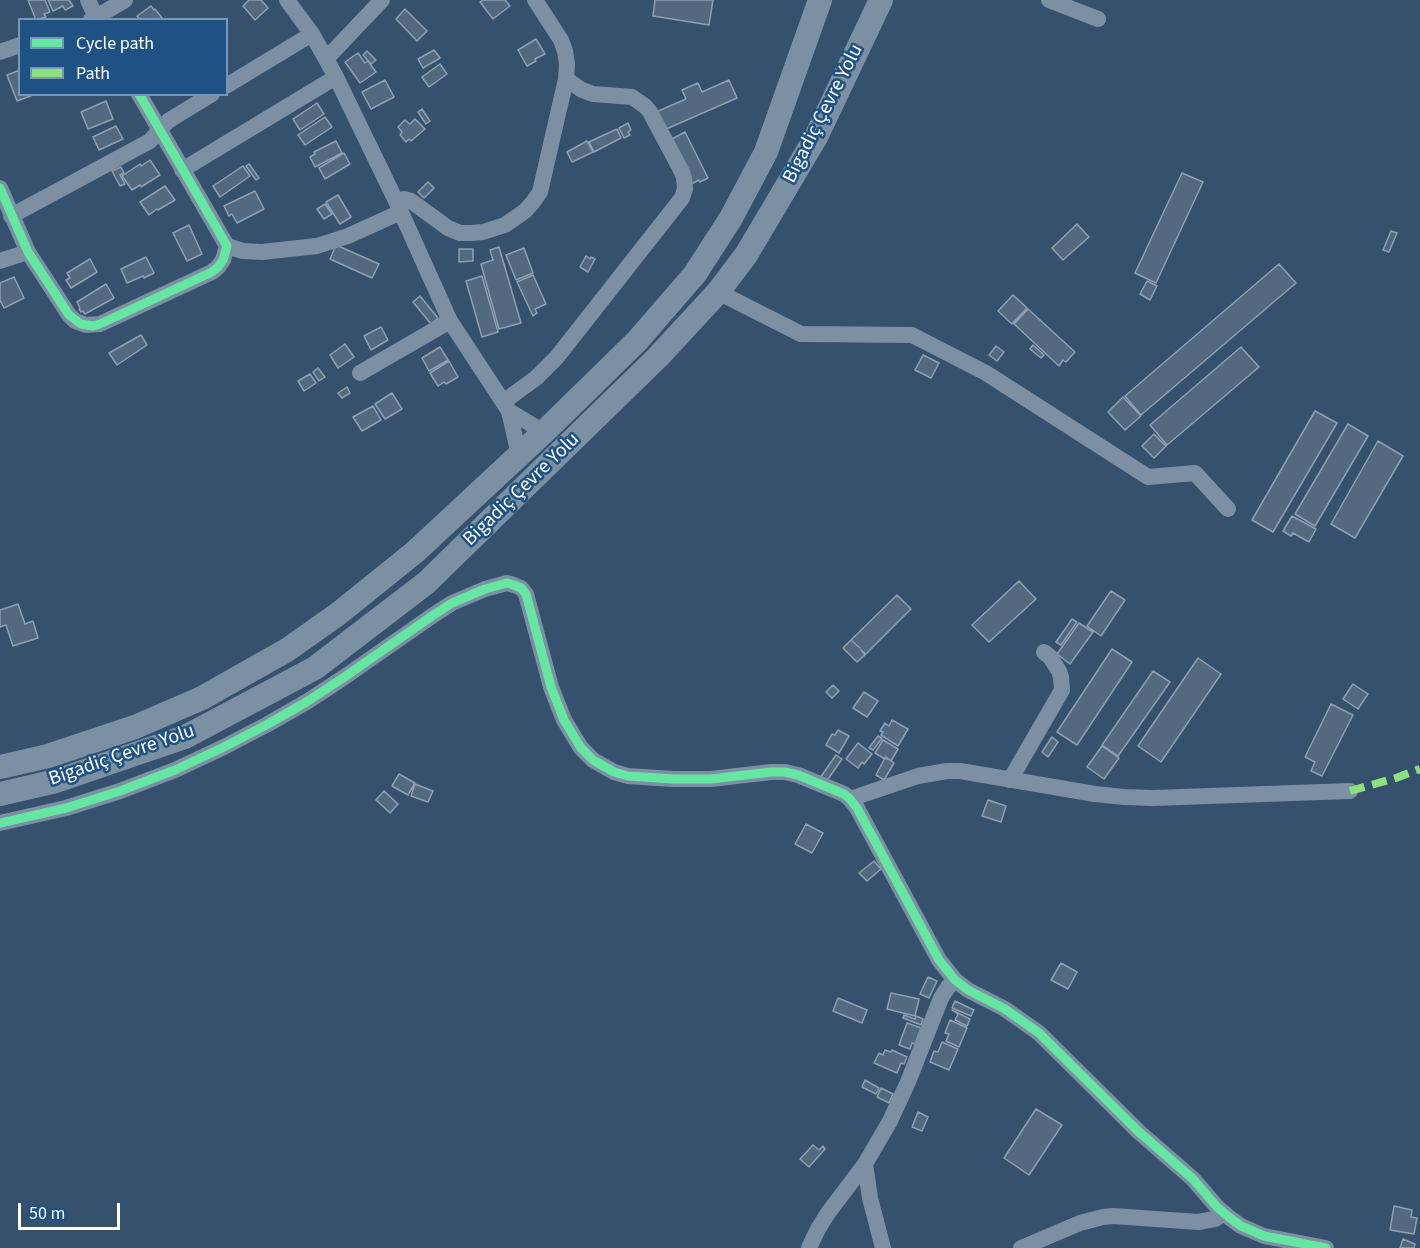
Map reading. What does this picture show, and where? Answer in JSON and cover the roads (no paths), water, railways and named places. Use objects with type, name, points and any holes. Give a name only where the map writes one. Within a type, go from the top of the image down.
[{"type":"highway","name":"Bigadiç Çevre Yolu","points":[[0,767],[48,756],[135,727],[202,698],[287,650],[338,614],[415,552],[544,432],[637,341],[695,274],[731,218],[766,152],[820,0]]},
{"type":"highway","name":"Bigadiç Çevre Yolu","points":[[0,794],[56,781],[185,737],[315,668],[426,583],[650,365],[718,292],[746,255],[816,137],[881,0]]},
{"type":"street","points":[[88,0],[95,18]]},
{"type":"street","points":[[97,18],[125,0]]},
{"type":"street","points":[[287,0],[312,34],[336,77],[399,207],[450,321],[506,406],[519,455]]},
{"type":"street","points":[[326,59],[382,0]]},
{"type":"street","points":[[140,96],[227,246],[243,251],[262,252],[317,246],[348,236],[399,207],[404,199],[411,201],[448,228],[460,233],[494,230],[525,211],[540,192],[566,79],[567,64],[561,40],[535,0]]},
{"type":"street","points":[[1049,0],[1098,19]]},
{"type":"street","points":[[228,85],[312,34]]},
{"type":"street","points":[[0,52],[18,46]]},
{"type":"street","points":[[182,170],[336,77]]},
{"type":"street","points":[[506,406],[557,357],[682,198],[685,189],[682,172],[645,106],[632,97],[593,94],[582,90],[566,79]]},
{"type":"street","points":[[11,216],[150,141],[168,121],[209,96]]},
{"type":"street","points":[[0,188],[28,252],[69,315],[81,324],[93,326],[100,324],[212,272],[223,260],[227,246]]},
{"type":"street","points":[[0,261],[28,252]]},
{"type":"street","points":[[718,292],[801,334],[912,335],[986,372],[1148,477],[1195,473],[1228,509]]},
{"type":"street","points":[[360,373],[450,321]]},
{"type":"street","points":[[506,406],[544,432]]},
{"type":"street","points":[[0,824],[66,808],[175,770],[224,747],[308,701],[452,603],[485,588],[507,583],[514,585],[526,594],[551,687],[564,720],[581,748],[593,760],[604,768],[628,776],[692,780],[785,772],[837,790],[850,799],[856,808],[939,960],[955,980],[968,990],[1005,1009],[1039,1033],[1139,1132],[1193,1179],[1224,1213],[1241,1226],[1264,1236],[1326,1248]]},
{"type":"street","points":[[1010,780],[1062,690],[1059,671],[1044,652]]},
{"type":"street","points":[[850,799],[918,776],[960,771],[1124,797],[1350,791]]},
{"type":"street","points":[[809,1248],[828,1213],[878,1143],[900,1101],[941,999],[955,980]]},
{"type":"street","points":[[865,1164],[870,1198],[883,1248]]},
{"type":"street","points":[[1021,1248],[1080,1223],[1103,1217],[1198,1222],[1215,1219],[1224,1213]]}]
